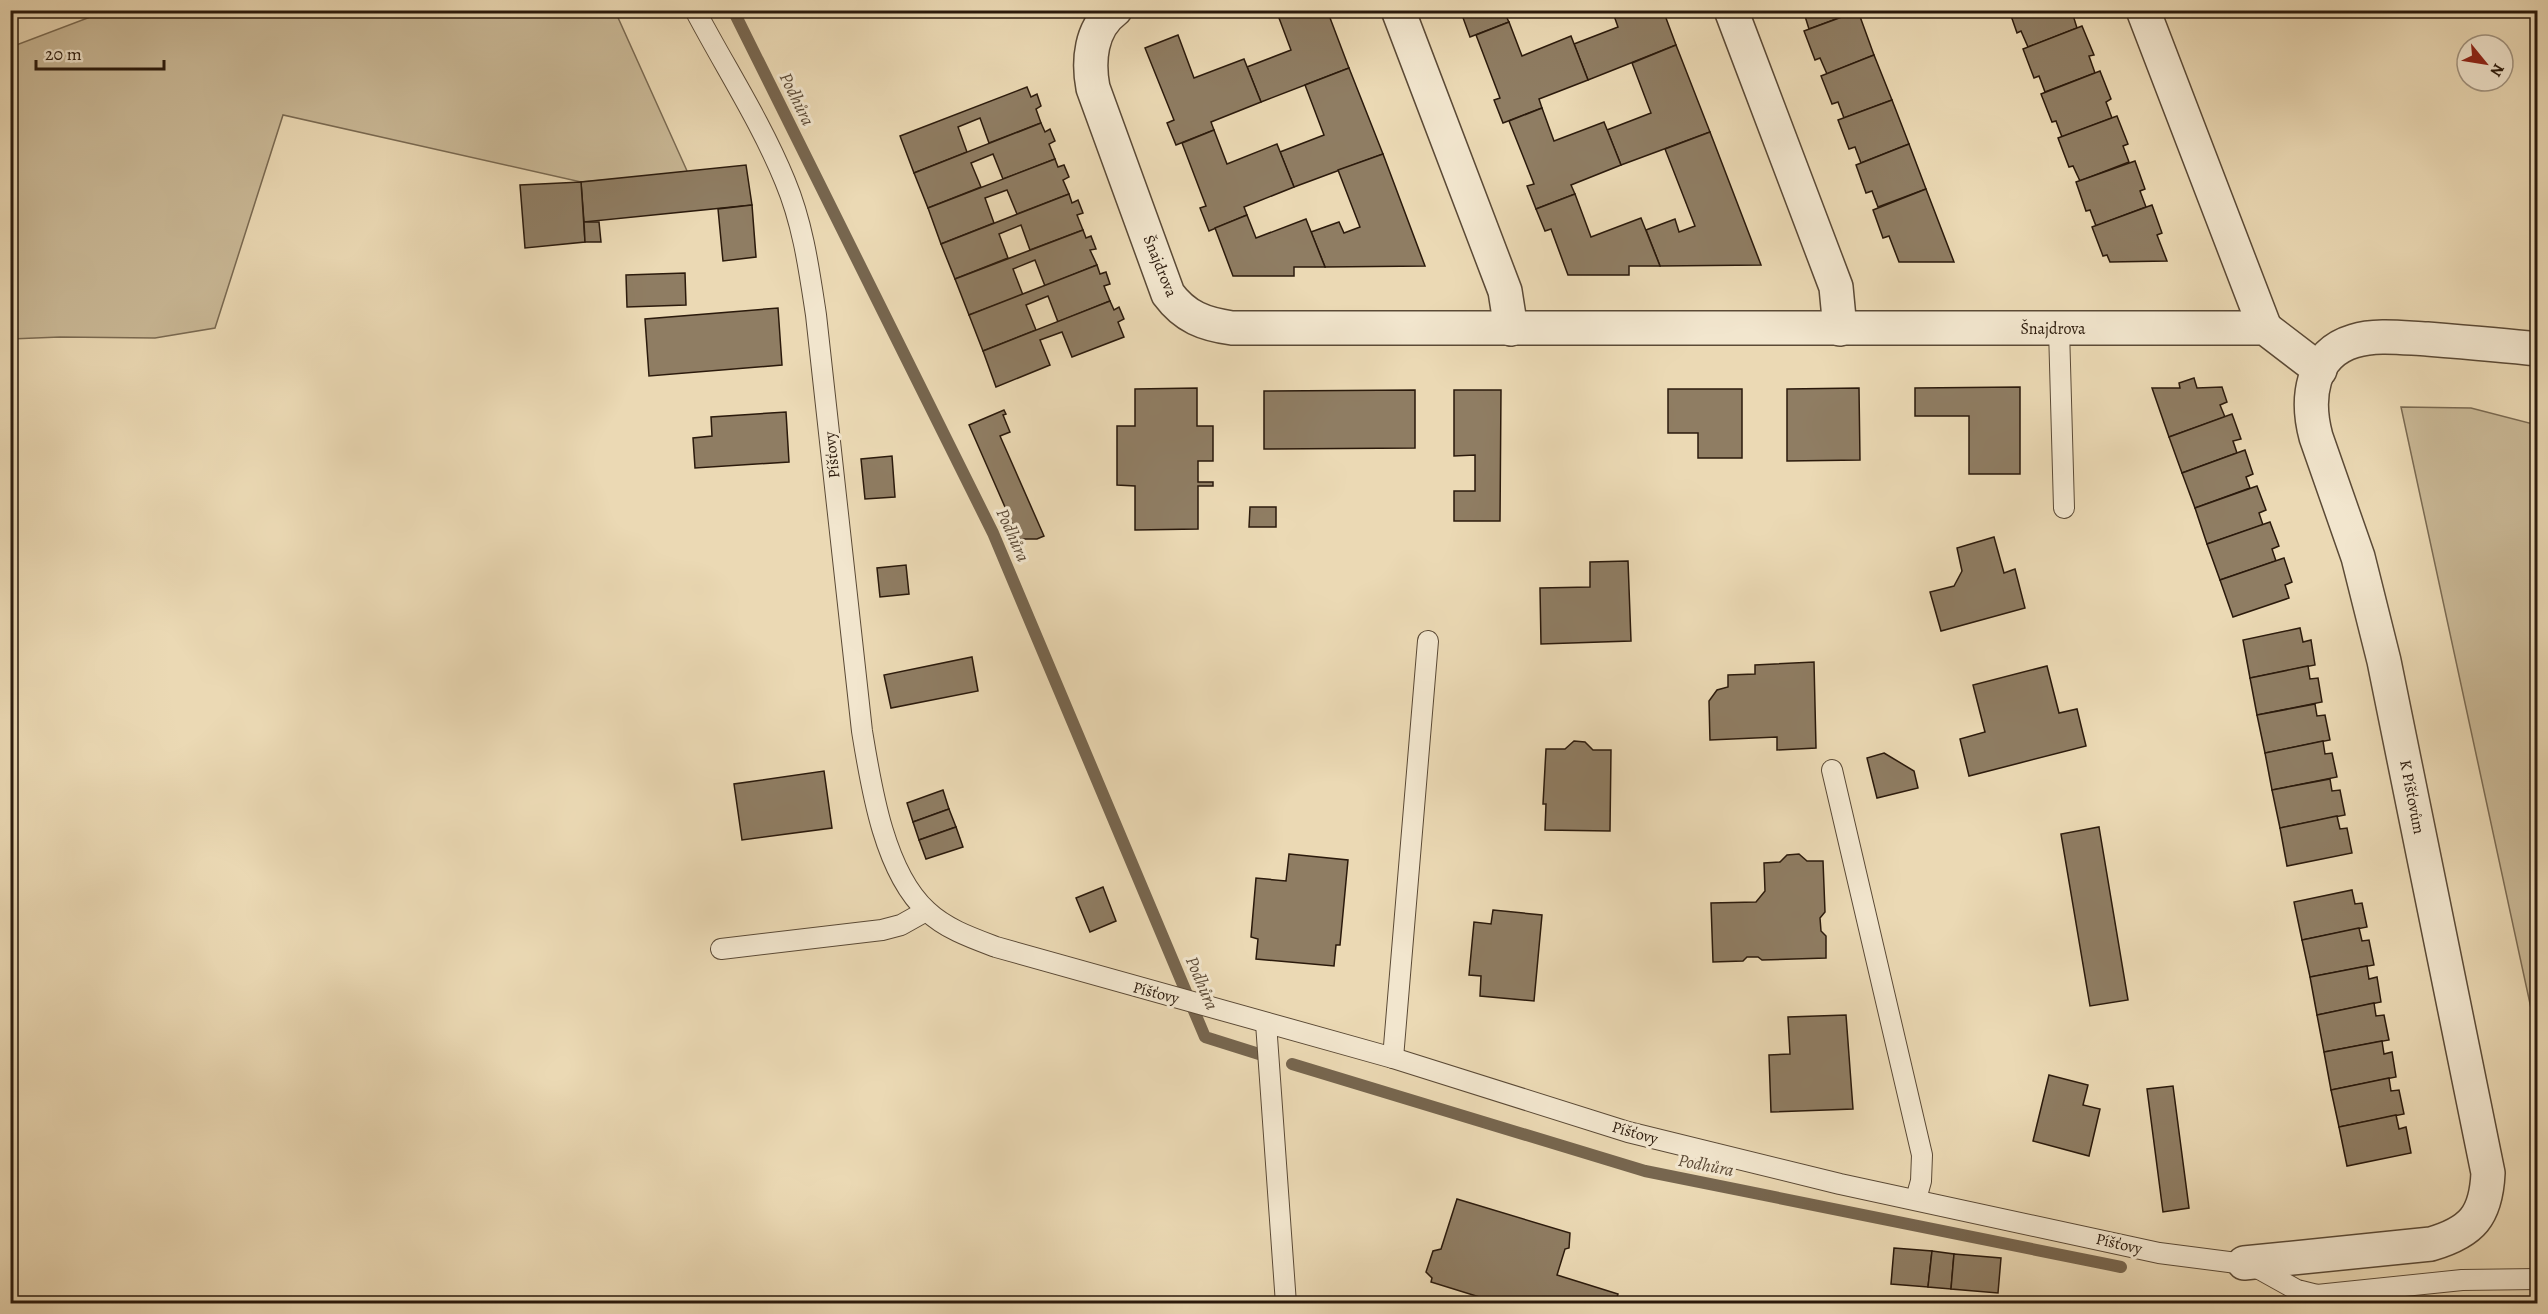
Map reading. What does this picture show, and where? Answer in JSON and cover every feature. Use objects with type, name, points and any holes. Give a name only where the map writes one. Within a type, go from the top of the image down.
[{"type":"street","name":"Šnajdrova","points":[[1115,10],[1100,27],[1095,41],[1090,70],[1093,88],[1168,294],[1178,308],[1194,319],[1232,328],[2265,328]]},
{"type":"street","points":[[1398,10],[1505,291],[1511,329]]},
{"type":"street","points":[[1731,10],[1836,287],[1840,329]]},
{"type":"street","points":[[2143,10],[2265,328],[2320,370]]},
{"type":"street","name":"K Píšťovům","points":[[2244,1263],[2431,1244],[2452,1238],[2470,1227],[2481,1212],[2487,1194],[2488,1173],[2385,661],[2358,557],[2312,422],[2310,391],[2320,370],[2339,348],[2354,341],[2372,338],[2468,342],[2538,349]]},
{"type":"lane","name":"Píšťovy","points":[[695,10],[785,181],[807,253],[871,787],[899,873],[910,893],[926,911],[945,925],[996,947],[1394,1058],[1628,1132],[1840,1184],[2159,1253],[2244,1263],[2262,1269],[2297,1290],[2317,1295],[2462,1280],[2538,1280]]},
{"type":"lane","points":[[2059,329],[2064,508]]},
{"type":"lane","points":[[1394,1058],[1428,641]]},
{"type":"lane","points":[[1832,770],[1922,1155],[1922,1174],[1916,1199]]},
{"type":"lane","points":[[721,949],[882,930],[901,925],[926,911]]},
{"type":"lane","points":[[1266,1023],[1286,1304]]},
{"type":"shaded area","points":[[106,11],[615,11],[688,173],[581,182],[283,115],[215,328],[155,338],[11,339],[11,47]]},
{"type":"shaded area","points":[[2401,407],[2471,408],[2537,425],[2537,1036]]},
{"type":"building","points":[[1276,10],[1327,10],[1349,68],[1261,102],[1247,67],[1291,50]]},
{"type":"building","points":[[1466,10],[1514,10],[1505,14],[1509,22],[1470,37],[1462,15]]},
{"type":"building","points":[[1612,10],[1663,10],[1676,45],[1588,80],[1574,44],[1618,27]]},
{"type":"building","points":[[1796,10],[1858,11],[1809,29],[1804,13],[1798,15]]},
{"type":"building","points":[[2009,10],[2076,10],[2072,12],[2077,28],[2028,47],[2021,31],[2017,33]]},
{"type":"building","points":[[1858,11],[1874,55],[1827,74],[1820,58],[1815,60],[1804,31]]},
{"type":"building","points":[[1509,22],[1522,56],[1571,36],[1588,80],[1539,99],[1542,108],[1503,123],[1494,100],[1500,98],[1476,35]]},
{"type":"building","points":[[2082,26],[2094,55],[2089,56],[2095,73],[2045,92],[2039,76],[2034,78],[2023,49]]},
{"type":"building","points":[[1178,35],[1194,78],[1244,59],[1261,102],[1211,122],[1214,130],[1176,145],[1167,123],[1174,120],[1145,48]]},
{"type":"building","points":[[1676,45],[1710,132],[1621,165],[1607,130],[1651,113],[1632,63]]},
{"type":"building","points":[[1874,55],[1892,100],[1844,118],[1838,102],[1832,104],[1821,76]]},
{"type":"building","points":[[1349,68],[1383,154],[1294,187],[1280,152],[1324,135],[1305,85]]},
{"type":"building","points":[[2100,71],[2111,99],[2106,102],[2112,118],[2062,137],[2056,121],[2052,122],[2041,94]]},
{"type":"building","points":[[1027,87],[1031,97],[1037,94],[1041,106],[1036,109],[1041,123],[989,143],[980,118],[958,127],[967,152],[914,173],[900,136]]},
{"type":"building","points":[[1892,100],[1909,144],[1861,163],[1855,147],[1849,149],[1838,120]]},
{"type":"building","points":[[1542,108],[1554,141],[1604,122],[1621,165],[1571,185],[1575,194],[1536,209],[1527,186],[1534,184],[1509,121]]},
{"type":"building","points":[[2117,116],[2128,144],[2123,146],[2129,162],[2080,181],[2073,166],[2069,167],[2058,138]]},
{"type":"building","points":[[1041,123],[1045,132],[1050,129],[1055,141],[1049,144],[1055,159],[1003,179],[993,154],[971,163],[981,187],[928,208],[914,173]]},
{"type":"building","points":[[1214,130],[1227,164],[1277,144],[1294,187],[1244,207],[1247,215],[1209,231],[1200,208],[1206,206],[1182,143]]},
{"type":"building","points":[[1710,132],[1761,265],[1660,266],[1646,230],[1675,219],[1679,232],[1695,226],[1665,149]]},
{"type":"building","points":[[1909,144],[1926,189],[1878,207],[1872,191],[1866,193],[1856,165]]},
{"type":"building","points":[[1383,154],[1425,266],[1325,267],[1311,232],[1339,222],[1344,233],[1360,227],[1338,170]]},
{"type":"building","points":[[1055,159],[1058,167],[1064,165],[1069,177],[1063,180],[1069,194],[1017,214],[1007,190],[985,198],[994,223],[941,244],[928,208]]},
{"type":"building","points":[[2135,161],[2145,189],[2140,191],[2146,207],[2096,226],[2090,210],[2086,211],[2076,182]]},
{"type":"building","points":[[746,165],[752,205],[584,222],[581,182]]},
{"type":"building","points":[[581,182],[585,242],[525,248],[520,185]]},
{"type":"building","points":[[1926,189],[1954,262],[1899,262],[1889,236],[1883,238],[1873,210]]},
{"type":"building","points":[[1069,194],[1072,203],[1078,200],[1083,213],[1077,215],[1083,230],[1030,250],[1021,225],[999,234],[1008,258],[955,279],[941,244]]},
{"type":"building","points":[[1575,194],[1591,237],[1641,218],[1660,266],[1629,266],[1629,275],[1568,275],[1551,229],[1545,231],[1536,209]]},
{"type":"building","points":[[752,205],[756,257],[723,261],[718,209]]},
{"type":"building","points":[[2152,205],[2162,233],[2157,235],[2167,261],[2110,262],[2107,255],[2103,256],[2092,227]]},
{"type":"building","points":[[1247,215],[1256,238],[1306,219],[1325,267],[1294,267],[1294,276],[1233,276],[1215,228]]},
{"type":"building","points":[[584,222],[599,222],[601,242],[585,242]]},
{"type":"building","points":[[1083,230],[1086,238],[1091,236],[1096,249],[1090,250],[1097,265],[1045,286],[1035,260],[1013,269],[1023,295],[969,315],[955,279]]},
{"type":"building","points":[[1097,265],[1100,274],[1106,272],[1110,284],[1104,286],[1110,301],[1058,322],[1048,296],[1026,305],[1036,330],[983,351],[969,315]]},
{"type":"building","points":[[685,273],[686,305],[627,307],[626,275]]},
{"type":"building","points":[[1110,301],[1114,310],[1119,307],[1124,319],[1118,322],[1124,337],[1072,357],[1062,332],[1040,340],[1050,365],[996,387],[983,351]]},
{"type":"building","points":[[778,308],[782,365],[649,376],[645,319]]},
{"type":"building","points":[[2194,378],[2197,388],[2222,387],[2227,402],[2220,405],[2225,417],[2169,437],[2152,388],[2180,388],[2179,383]]},
{"type":"building","points":[[2020,387],[2020,474],[1969,474],[1969,416],[1915,416],[1915,388]]},
{"type":"building","points":[[1197,388],[1197,426],[1213,426],[1213,461],[1198,461],[1198,482],[1213,482],[1213,486],[1198,486],[1198,529],[1135,530],[1135,486],[1117,485],[1117,426],[1135,426],[1135,389]]},
{"type":"building","points":[[1859,388],[1860,460],[1787,461],[1787,389]]},
{"type":"building","points":[[1668,389],[1742,389],[1742,458],[1698,458],[1698,433],[1668,433]]},
{"type":"building","points":[[1415,390],[1415,448],[1264,449],[1264,391]]},
{"type":"building","points":[[1454,390],[1501,390],[1500,521],[1454,521],[1454,491],[1475,491],[1475,455],[1454,456]]},
{"type":"building","points":[[1004,410],[1006,414],[1003,415],[1010,432],[1000,436],[1044,536],[1037,539],[1019,539],[969,425]]},
{"type":"building","points":[[786,412],[789,462],[695,468],[693,438],[712,436],[711,417]]},
{"type":"building","points":[[2232,414],[2241,439],[2233,441],[2237,453],[2182,473],[2169,437]]},
{"type":"building","points":[[2245,450],[2253,474],[2246,477],[2250,488],[2195,508],[2182,473]]},
{"type":"building","points":[[892,456],[895,497],[865,499],[861,459]]},
{"type":"building","points":[[2257,486],[2266,510],[2259,513],[2263,525],[2207,544],[2195,508]]},
{"type":"building","points":[[1250,507],[1276,507],[1276,527],[1249,527]]},
{"type":"building","points":[[2270,522],[2279,546],[2272,549],[2276,561],[2220,580],[2207,544]]},
{"type":"building","points":[[1994,537],[2004,573],[2015,569],[2025,608],[1941,631],[1930,592],[1954,586],[1962,571],[1957,548]]},
{"type":"building","points":[[2284,558],[2292,582],[2285,585],[2289,598],[2233,617],[2220,580]]},
{"type":"building","points":[[1628,561],[1631,641],[1541,644],[1540,588],[1590,587],[1590,562]]},
{"type":"building","points":[[906,565],[909,594],[880,597],[877,568]]},
{"type":"building","points":[[2300,628],[2303,642],[2311,640],[2315,665],[2250,678],[2243,640]]},
{"type":"building","points":[[972,657],[978,691],[891,708],[884,675]]},
{"type":"building","points":[[1814,662],[1816,748],[1777,750],[1777,737],[1710,740],[1709,701],[1717,690],[1728,687],[1728,675],[1755,674],[1755,665]]},
{"type":"building","points":[[2047,666],[2059,713],[2077,709],[2086,746],[1969,776],[1960,739],[1985,732],[1973,685]]},
{"type":"building","points":[[2308,666],[2310,679],[2318,678],[2322,702],[2257,715],[2250,678]]},
{"type":"building","points":[[2315,704],[2317,716],[2325,715],[2330,740],[2265,753],[2257,715]]},
{"type":"building","points":[[1574,741],[1585,742],[1593,750],[1611,750],[1610,831],[1545,830],[1546,804],[1543,804],[1546,749],[1565,749]]},
{"type":"building","points":[[2323,741],[2325,754],[2332,753],[2337,777],[2272,790],[2265,753]]},
{"type":"building","points":[[1884,753],[1914,771],[1918,788],[1877,798],[1867,758]]},
{"type":"building","points":[[824,771],[832,828],[742,840],[734,784]]},
{"type":"building","points":[[2330,779],[2332,791],[2340,790],[2345,815],[2280,828],[2272,790]]},
{"type":"building","points":[[943,790],[949,809],[913,822],[907,803]]},
{"type":"building","points":[[949,809],[956,827],[919,840],[913,822]]},
{"type":"building","points":[[2337,816],[2340,829],[2347,828],[2352,853],[2287,866],[2280,828]]},
{"type":"building","points":[[956,827],[963,847],[926,859],[919,840]]},
{"type":"building","points":[[2099,827],[2128,1000],[2090,1006],[2061,834]]},
{"type":"building","points":[[1289,854],[1348,860],[1340,945],[1336,945],[1334,966],[1256,959],[1258,939],[1251,937],[1256,878],[1286,881]]},
{"type":"building","points":[[1799,854],[1807,861],[1823,861],[1825,912],[1820,918],[1821,931],[1826,936],[1826,958],[1762,960],[1758,957],[1747,957],[1743,961],[1713,962],[1711,903],[1756,902],[1765,891],[1764,863],[1780,862],[1787,855]]},
{"type":"building","points":[[1103,887],[1116,921],[1090,932],[1076,898]]},
{"type":"building","points":[[2352,890],[2355,904],[2362,903],[2367,927],[2302,940],[2294,902]]},
{"type":"building","points":[[1493,910],[1542,915],[1534,1001],[1480,996],[1481,976],[1469,975],[1474,922],[1491,924]]},
{"type":"building","points":[[2359,928],[2362,941],[2369,940],[2374,965],[2310,977],[2302,940]]},
{"type":"building","points":[[2367,966],[2369,979],[2377,977],[2381,1002],[2317,1015],[2310,977]]},
{"type":"building","points":[[2374,1003],[2376,1016],[2384,1015],[2389,1040],[2324,1052],[2317,1015]]},
{"type":"building","points":[[1846,1015],[1853,1109],[1771,1112],[1769,1055],[1790,1054],[1788,1017]]},
{"type":"building","points":[[2382,1041],[2384,1054],[2392,1052],[2396,1077],[2331,1090],[2324,1052]]},
{"type":"building","points":[[2049,1075],[2088,1085],[2083,1105],[2100,1109],[2089,1156],[2033,1141]]},
{"type":"building","points":[[2389,1078],[2391,1091],[2399,1090],[2404,1114],[2339,1127],[2331,1090]]},
{"type":"building","points":[[2173,1086],[2189,1208],[2163,1212],[2147,1089]]},
{"type":"building","points":[[2396,1115],[2399,1129],[2406,1127],[2411,1153],[2347,1166],[2339,1127]]},
{"type":"building","points":[[1457,1199],[1570,1233],[1569,1248],[1565,1249],[1557,1275],[1618,1294],[1615,1304],[1502,1304],[1431,1282],[1432,1278],[1426,1272],[1433,1251],[1441,1249]]},
{"type":"building","points":[[1894,1248],[1932,1251],[1928,1287],[1891,1284]]},
{"type":"building","points":[[1932,1251],[1954,1254],[1951,1289],[1928,1287]]},
{"type":"building","points":[[1954,1254],[2001,1258],[1998,1293],[1951,1289]]},
{"type":"waterway","name":"Podhůra","points":[[733,10],[993,533],[1205,1037],[1259,1054]]},
{"type":"waterway","name":"Podhůra","points":[[1292,1064],[1645,1171],[2121,1267]]}]
